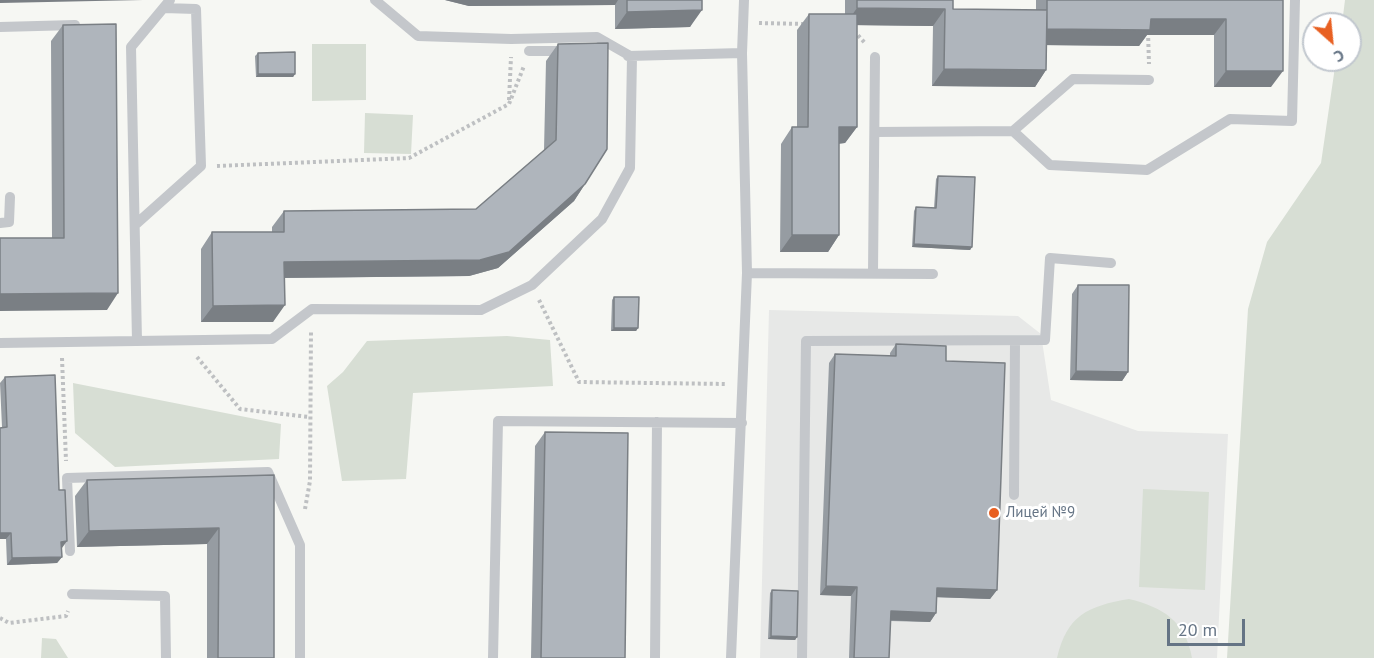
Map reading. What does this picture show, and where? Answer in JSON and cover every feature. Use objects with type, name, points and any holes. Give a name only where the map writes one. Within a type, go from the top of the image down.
[{"type":"lane","points":[[375,0],[418,36],[511,39],[597,36],[632,57]]},
{"type":"lane","points":[[731,658],[747,273],[742,53],[744,0]]},
{"type":"lane","points":[[1013,131],[1050,165],[1147,170],[1230,119],[1292,121],[1295,0]]},
{"type":"lane","points":[[135,225],[201,166],[196,9],[167,4],[132,47],[135,225],[137,341]]},
{"type":"lane","points":[[0,27],[82,25]]},
{"type":"lane","points":[[529,51],[574,50]]},
{"type":"lane","points":[[597,50],[632,57],[742,53]]},
{"type":"lane","points":[[0,343],[272,339],[312,309],[481,310],[532,285],[602,219],[630,168],[632,57]]},
{"type":"lane","points":[[873,272],[875,57]]},
{"type":"lane","points":[[875,132],[1013,131],[1073,79],[1149,80]]},
{"type":"lane","points":[[0,223],[9,222],[10,197]]},
{"type":"lane","points":[[802,658],[806,341],[1015,342],[1045,340],[1050,258],[1111,263]]},
{"type":"lane","points":[[747,273],[933,274]]},
{"type":"lane","points":[[1014,495],[1015,342]]},
{"type":"lane","points":[[493,658],[498,421],[742,423]]},
{"type":"lane","points":[[655,658],[657,422]]},
{"type":"lane","points":[[70,551],[67,478],[268,472],[300,545],[300,658]]},
{"type":"lane","points":[[72,594],[165,596],[166,658]]},
{"type":"path","points":[[743,23],[812,24]]},
{"type":"path","points":[[1148,23],[1149,80]]},
{"type":"path","points":[[846,28],[857,32],[875,57]]},
{"type":"path","points":[[509,104],[511,39]]},
{"type":"path","points":[[201,166],[409,158],[509,104],[529,51]]},
{"type":"path","points":[[532,285],[579,382],[744,384]]},
{"type":"path","points":[[304,513],[309,481],[312,309]]},
{"type":"path","points":[[182,340],[240,409],[309,417]]},
{"type":"path","points":[[61,342],[67,478]]},
{"type":"path","points":[[0,618],[9,623],[66,616],[72,594]]},
{"type":"shaded area","points":[[1345,0],[1374,0],[1374,658],[1227,658],[1248,309],[1267,242],[1321,163],[1334,72],[1362,72],[1362,12],[1344,12]]},
{"type":"shaded area","points":[[312,44],[366,44],[366,100],[312,101]]},
{"type":"shaded area","points":[[365,113],[413,115],[411,154],[364,153]]},
{"type":"shaded area","name":"Лицей №9","points":[[769,310],[1018,316],[1041,334],[1051,400],[1138,431],[1228,434],[1217,658],[760,658]]},
{"type":"shaded area","points":[[507,336],[550,340],[553,386],[413,393],[406,479],[342,481],[327,386],[343,372],[367,341]]},
{"type":"shaded area","points":[[73,383],[281,424],[279,459],[115,467],[75,433]]},
{"type":"shaded area","points":[[1143,489],[1209,492],[1205,590],[1139,587]]},
{"type":"shaded area","points":[[1129,599],[1152,606],[1171,618],[1184,634],[1192,658],[1057,658],[1067,632],[1081,615],[1102,605]]},
{"type":"shaded area","points":[[42,638],[56,639],[68,658],[41,658]]},
{"type":"building","points":[[627,0],[702,0],[702,10],[627,12]]},
{"type":"building","points":[[857,0],[953,0],[953,9],[1047,10],[1046,70],[944,69],[945,9],[857,8]]},
{"type":"building","points":[[1047,0],[1283,0],[1283,71],[1226,71],[1226,19],[1151,19],[1150,30],[1047,29]]},
{"type":"building","points":[[809,14],[857,14],[857,127],[839,127],[839,235],[792,235],[792,127],[808,127]]},
{"type":"building","points":[[116,24],[118,293],[0,294],[0,238],[64,238],[63,25]]},
{"type":"building","points":[[608,43],[607,149],[585,184],[509,252],[480,260],[284,262],[285,305],[213,306],[212,232],[284,232],[284,211],[476,209],[556,140],[558,44]]},
{"type":"building","points":[[295,52],[295,74],[258,74],[258,53]]},
{"type":"building","points":[[938,176],[975,177],[972,247],[914,244],[916,207],[936,208]]},
{"type":"building","points":[[1078,285],[1129,285],[1128,372],[1076,371]]},
{"type":"building","points":[[614,297],[639,297],[638,328],[614,328]]},
{"type":"building","points":[[896,344],[946,346],[946,361],[1005,363],[997,590],[937,588],[936,613],[891,611],[889,658],[854,658],[857,587],[826,586],[835,354],[896,356]]},
{"type":"building","points":[[55,375],[59,490],[65,490],[67,541],[61,542],[62,557],[12,558],[11,533],[0,533],[0,428],[7,427],[5,377]]},
{"type":"building","points":[[545,432],[628,433],[625,658],[541,658]]},
{"type":"building","points":[[274,475],[274,658],[218,658],[219,528],[89,531],[87,480]]},
{"type":"building","points":[[772,590],[798,591],[797,637],[771,636]]},
{"type":"place","name":"Лицей №9","points":[[994,513]]}]
